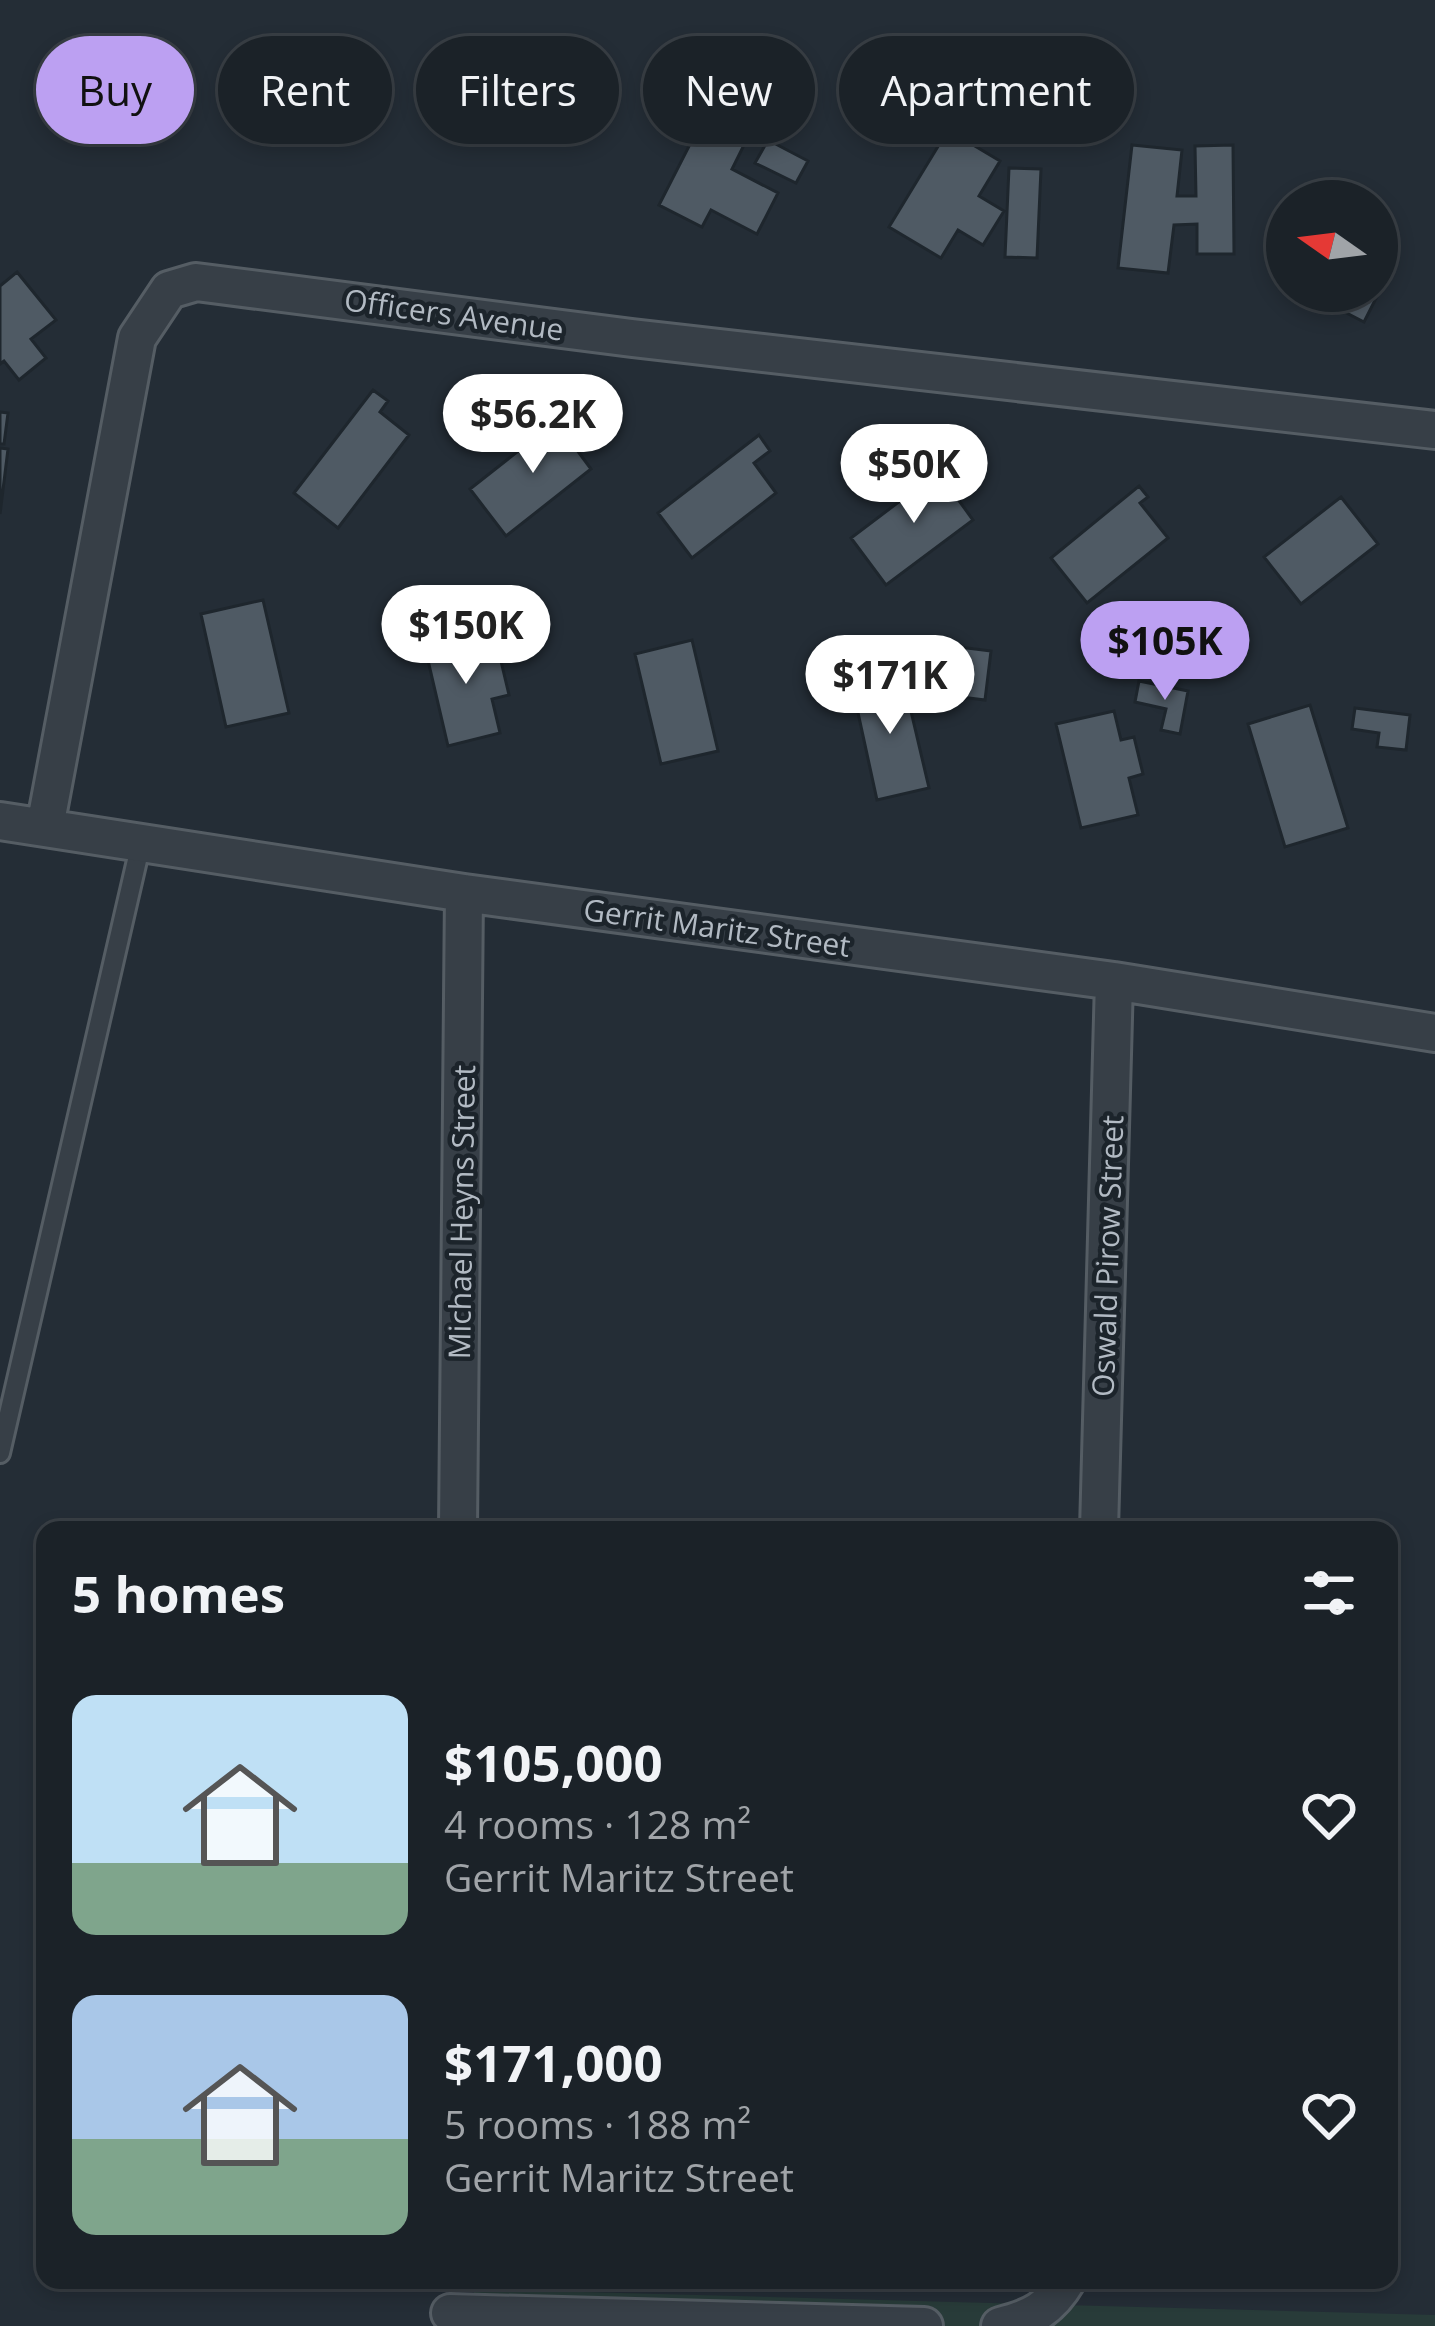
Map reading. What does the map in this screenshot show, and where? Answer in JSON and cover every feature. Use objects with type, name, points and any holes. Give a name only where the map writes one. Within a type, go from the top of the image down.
[{"type":"street","name":"Officers Avenue","points":[[45,827],[136,338],[169,290],[196,282],[632,338],[1435,430]]},
{"type":"street","name":"Gerrit Maritz Street","points":[[0,821],[464,893],[1114,981],[1435,1033]]},
{"type":"street","name":"Michael Heyns Street","points":[[458,1521],[464,893]]},
{"type":"street","name":"Oswald Pirow Street","points":[[1099,1521],[1114,981]]},
{"type":"street","points":[[1000,2326],[1039,2314],[1062,2289]]},
{"type":"street","points":[[450,2306],[924,2326]]},
{"type":"lane","points":[[0,1454],[141,843]]},
{"type":"green space","points":[[474,2289],[1435,2315],[1435,2326],[473,2326]]},
{"type":"building","points":[[690,144],[744,144],[732,169],[778,193],[757,234],[711,210],[702,227],[659,205]]},
{"type":"building","points":[[766,144],[776,144],[808,161],[796,183],[755,163]]},
{"type":"building","points":[[939,144],[971,144],[1000,161],[979,196],[1004,211],[983,245],[958,230],[941,258],[889,227]]},
{"type":"building","points":[[1132,145],[1182,150],[1177,196],[1196,196],[1195,146],[1233,145],[1234,254],[1197,254],[1197,224],[1174,225],[1168,273],[1118,268]]},
{"type":"building","points":[[1009,168],[1041,169],[1037,258],[1005,257]]},
{"type":"building","points":[[17,272],[56,320],[31,339],[46,358],[19,380],[4,361],[0,364],[0,286]]},
{"type":"building","points":[[1345,312],[1369,312],[1364,322]]},
{"type":"building","points":[[373,390],[388,401],[380,412],[409,435],[338,528],[294,493]]},
{"type":"building","points":[[569,411],[581,427],[568,438],[591,469],[506,536],[470,489]]},
{"type":"building","points":[[0,412],[8,413],[4,444],[0,444]]},
{"type":"building","points":[[759,435],[770,451],[754,463],[776,493],[692,558],[658,513]]},
{"type":"building","points":[[0,448],[8,449],[0,514]]},
{"type":"building","points":[[953,461],[964,476],[949,487],[973,520],[886,585],[851,538]]},
{"type":"building","points":[[1139,486],[1148,497],[1140,503],[1168,538],[1087,603],[1051,558]]},
{"type":"building","points":[[1341,497],[1378,544],[1301,604],[1264,557]]},
{"type":"building","points":[[263,600],[289,713],[226,727],[201,614]]},
{"type":"building","points":[[1137,630],[1181,636],[1178,659],[1134,653]]},
{"type":"building","points":[[476,631],[483,661],[500,657],[509,695],[492,699],[500,733],[448,746],[424,643]]},
{"type":"building","points":[[692,640],[718,751],[661,764],[635,654]]},
{"type":"building","points":[[959,647],[991,651],[985,700],[953,696]]},
{"type":"building","points":[[902,673],[929,788],[877,800],[852,685]]},
{"type":"building","points":[[1139,681],[1188,691],[1180,734],[1161,730],[1166,709],[1135,702]]},
{"type":"building","points":[[1310,705],[1348,828],[1285,847],[1248,724]]},
{"type":"building","points":[[1355,708],[1410,715],[1406,750],[1377,747],[1379,733],[1352,729]]},
{"type":"building","points":[[1114,711],[1121,740],[1134,737],[1143,774],[1129,778],[1138,815],[1081,828],[1056,724]]}]
